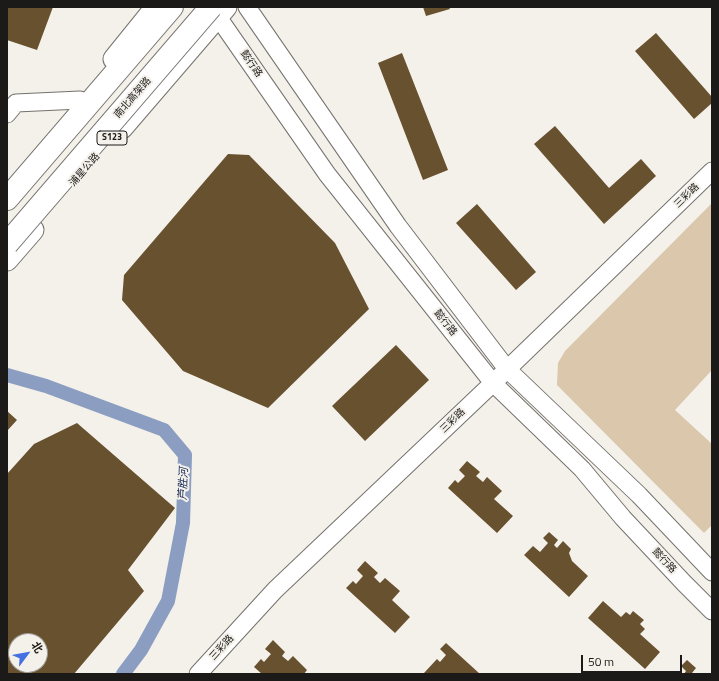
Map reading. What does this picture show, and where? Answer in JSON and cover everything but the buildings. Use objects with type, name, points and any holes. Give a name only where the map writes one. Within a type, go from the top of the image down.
[{"type":"highway","points":[[7,199],[172,7]]},
{"type":"highway","name":"南北高架路","points":[[7,244],[216,9]]},
{"type":"main road","points":[[7,185],[80,100],[156,7]]},
{"type":"main road","name":"浦星公路","points":[[7,260],[216,9]]},
{"type":"street","points":[[248,7],[398,226],[507,369],[639,495],[712,572]]},
{"type":"street","name":"懿行路","points":[[216,9],[327,174],[493,383],[582,469],[623,518],[712,611]]},
{"type":"street","points":[[7,114],[16,103],[80,100]]},
{"type":"street","name":"三彩路","points":[[198,674],[275,590],[493,383],[712,171]]},
{"type":"shaded area","points":[[712,203],[712,370],[675,410],[712,444],[712,525],[704,533],[557,385],[558,363],[565,351]]},
{"type":"waterway","name":"芦胜河","points":[[7,375],[46,386],[164,430],[185,455],[183,523],[168,601],[141,650],[123,674]]}]
